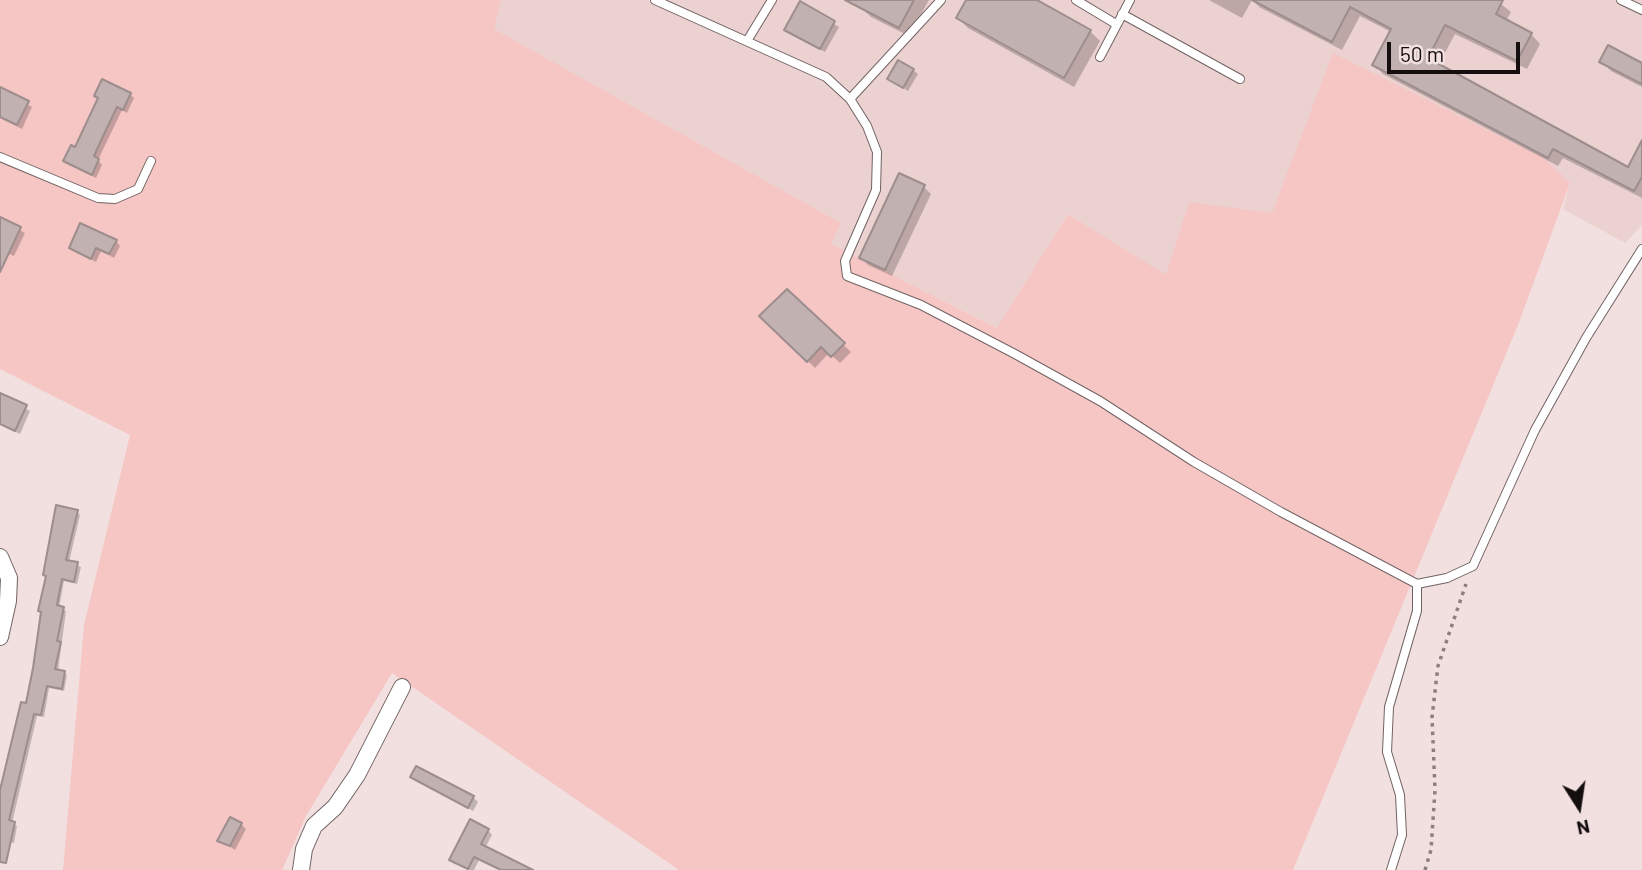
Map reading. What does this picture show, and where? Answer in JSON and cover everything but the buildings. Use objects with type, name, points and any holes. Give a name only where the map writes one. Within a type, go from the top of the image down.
[{"type":"street","points":[[0,557],[9,578],[0,637]]},
{"type":"street","points":[[301,870],[304,849],[314,826],[335,807],[357,775],[401,687]]},
{"type":"lane","points":[[655,0],[669,3],[826,77],[850,99],[867,126],[877,152],[877,190],[845,261],[847,276],[920,305],[1015,354],[1100,401],[1194,462],[1281,512],[1417,584],[1447,578],[1473,566],[1535,430],[1586,338],[1642,249]]},
{"type":"lane","points":[[747,41],[772,0]]},
{"type":"lane","points":[[850,99],[941,0]]},
{"type":"lane","points":[[1076,0],[1116,24]]},
{"type":"lane","points":[[1100,57],[1130,0]]},
{"type":"lane","points":[[1621,0],[1642,10]]},
{"type":"lane","points":[[1122,14],[1240,79]]},
{"type":"lane","points":[[0,157],[98,198],[115,199],[138,189],[151,161]]},
{"type":"lane","points":[[1391,870],[1402,835],[1400,795],[1387,752],[1389,707],[1417,611],[1417,584]]},
{"type":"path","points":[[1425,870],[1431,850],[1435,790],[1432,717],[1438,666],[1473,566]]},
{"type":"shaded area","points":[[0,0],[501,0],[494,29],[841,223],[831,244],[997,328],[1068,214],[1166,275],[1189,202],[1272,213],[1333,53],[1544,158],[1570,183],[1520,320],[1293,870],[679,870],[392,673],[306,816],[282,870],[63,870],[84,625],[130,435],[0,369]]},
{"type":"shaded area","points":[[501,0],[1642,0],[1642,225],[1625,243],[1563,209],[1570,183],[1272,213],[1166,276],[1068,214],[998,328],[830,244],[841,223],[493,29]]}]
